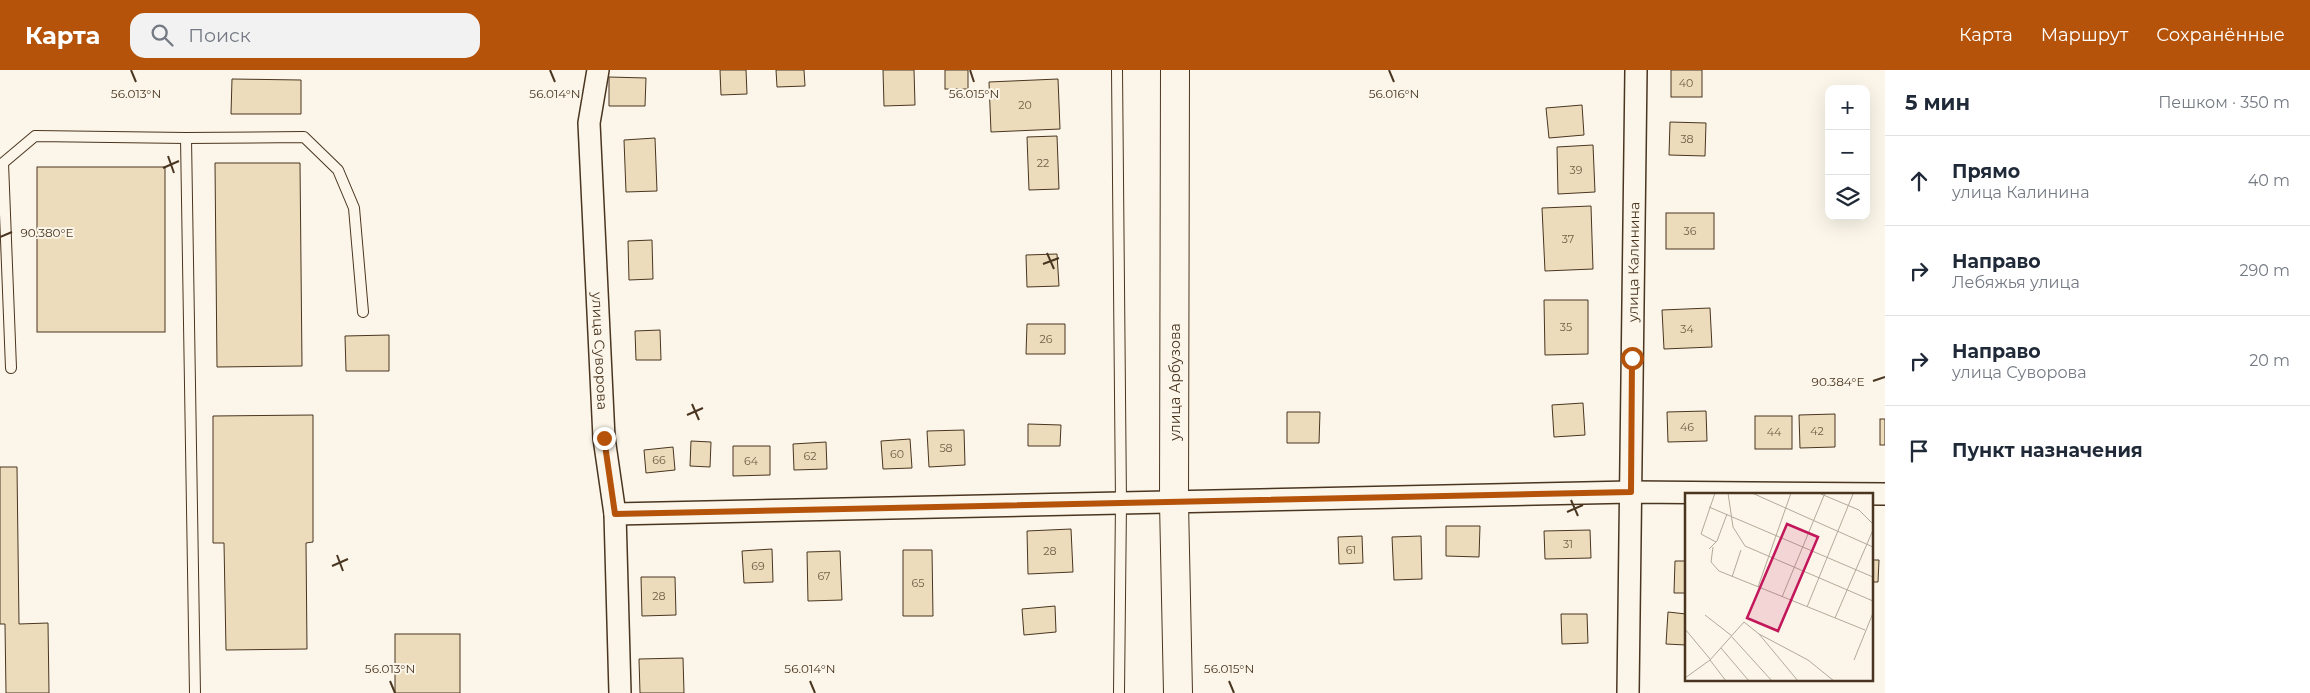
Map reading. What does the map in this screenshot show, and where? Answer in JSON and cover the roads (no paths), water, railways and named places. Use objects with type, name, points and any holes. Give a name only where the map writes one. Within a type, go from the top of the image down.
[{"type":"street","name":"улица Суворова","points":[[598,70],[589,123],[604,438],[615,514],[620,693]]},
{"type":"street","name":"улица Арбузова","points":[[1175,70],[1174,503],[1178,693]]},
{"type":"street","name":"улица Калинина","points":[[1628,693],[1636,70]]},
{"type":"street","points":[[615,514],[1631,492],[1758,493]]},
{"type":"street","points":[[1872,494],[1885,494]]},
{"type":"lane","points":[[1117,70],[1121,503],[1120,693]]},
{"type":"lane","points":[[11,368],[3,163],[34,136],[304,137],[338,170],[354,208],[363,312]]},
{"type":"lane","points":[[186,138],[195,693]]}]
